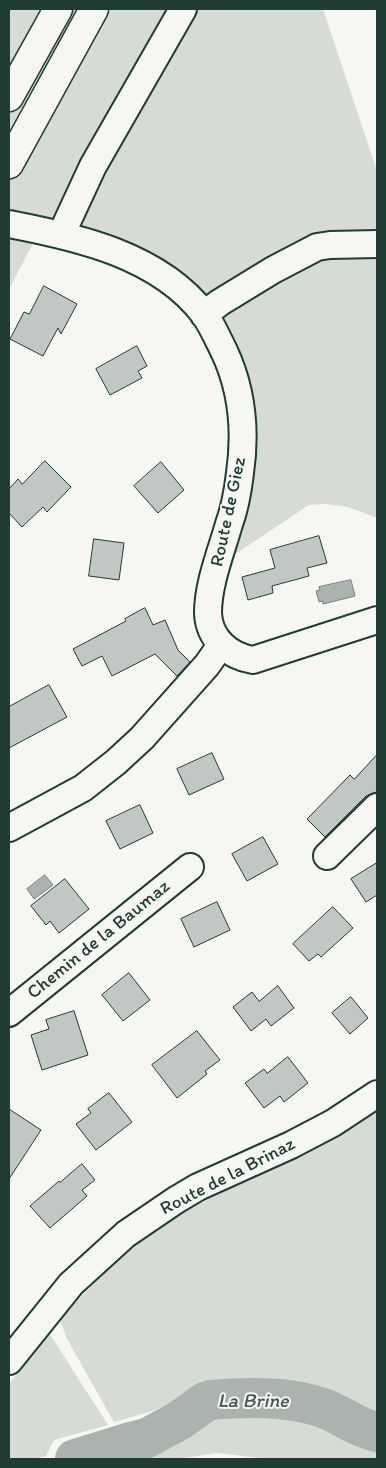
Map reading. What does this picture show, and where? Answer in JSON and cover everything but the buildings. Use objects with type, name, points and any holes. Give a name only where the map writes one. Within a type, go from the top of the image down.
[{"type":"highway","points":[[9,97],[58,9]]},
{"type":"highway","points":[[9,164],[94,9]]},
{"type":"street","points":[[51,232],[93,166],[183,9]]},
{"type":"street","name":"Route de Giez","points":[[9,224],[51,232],[126,256],[168,280],[188,297],[204,315],[233,370],[243,423],[243,447],[236,497],[218,562],[208,614],[220,646]]},
{"type":"street","points":[[204,315],[265,275],[318,247],[377,244]]},
{"type":"street","points":[[9,828],[83,788],[116,762],[142,738],[207,665],[220,646],[234,654],[254,660],[377,620]]},
{"type":"street","points":[[327,856],[377,807]]},
{"type":"street","name":"Chemin de la Baumaz","points":[[9,1013],[190,867]]},
{"type":"street","name":"Route de la Brinaz","points":[[9,1362],[71,1284],[126,1234],[198,1187],[291,1145],[333,1123],[377,1094]]},
{"type":"shaded area","points":[[9,9],[323,9],[377,171],[377,518],[348,507],[326,504],[309,505],[240,551],[217,562],[243,423],[188,297],[40,230],[9,289]]},
{"type":"shaded area","points":[[351,580],[355,596],[323,604],[323,601],[319,602],[316,591],[320,590],[319,587]]},
{"type":"shaded area","points":[[45,875],[53,885],[34,899],[27,889]]},
{"type":"shaded area","points":[[377,1112],[377,1424],[363,1422],[334,1404],[314,1396],[221,1386],[186,1397],[152,1411],[114,1422],[67,1339],[60,1320],[121,1255],[155,1230],[186,1211],[315,1148]]},
{"type":"shaded area","points":[[49,1333],[108,1425],[54,1440],[46,1456],[34,1459],[9,1459],[9,1384]]},
{"type":"shaded area","points":[[222,1404],[285,1404],[323,1414],[370,1441],[377,1443],[377,1459],[268,1459],[217,1453],[177,1459],[107,1459],[153,1445],[192,1419]]},
{"type":"waterway","name":"La Brine","points":[[75,1459],[147,1438],[211,1400],[252,1398],[280,1399],[307,1403],[377,1432]]}]
